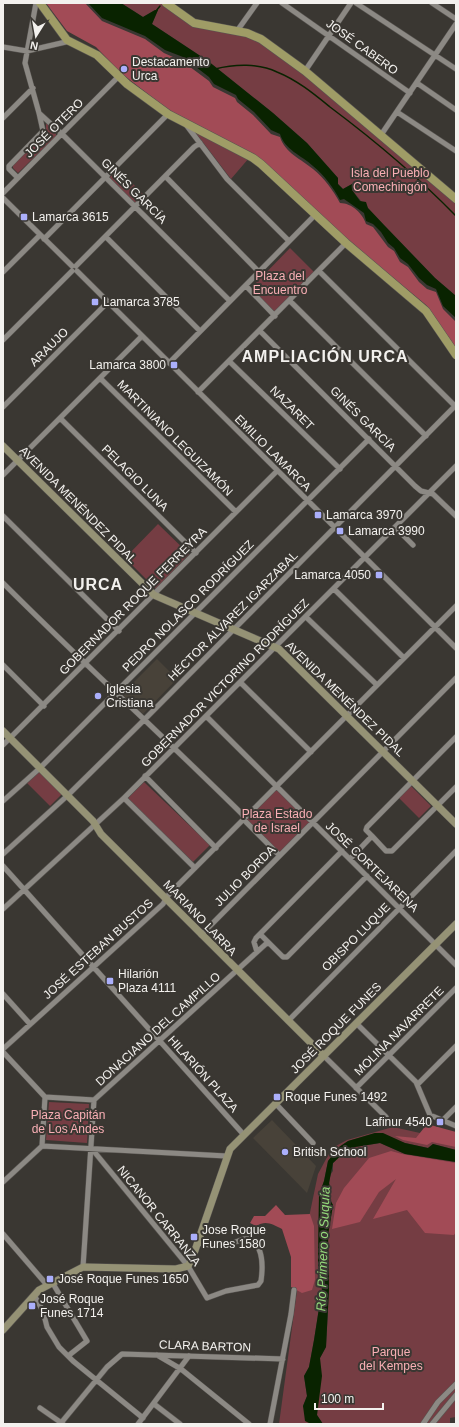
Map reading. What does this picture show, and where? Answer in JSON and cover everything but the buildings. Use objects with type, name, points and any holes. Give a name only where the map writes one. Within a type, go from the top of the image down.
[{"type":"main road","points":[[40,3],[64,37],[97,56],[119,76],[168,114],[188,126],[257,160],[346,243],[426,311],[456,355]]},
{"type":"main road","points":[[166,3],[194,23],[247,33],[261,39],[305,71],[456,199]]},
{"type":"main road","name":"AVENIDA MENÉNDEZ PIDAL","points":[[3,446],[154,595],[276,647],[347,715],[456,824]]},
{"type":"main road","name":"MARIANO LARRA","points":[[3,731],[96,825],[101,834],[324,1056]]},
{"type":"main road","name":"JOSÉ ROQUE FUNES","points":[[188,1266],[198,1243],[226,1156],[230,1149],[456,924]]},
{"type":"main road","points":[[3,1330],[34,1295],[50,1284],[83,1267],[180,1269],[188,1266]]},
{"type":"street","points":[[18,178],[9,169],[9,166],[43,131],[33,88],[25,63],[36,3]]},
{"type":"street","points":[[237,31],[256,3]]},
{"type":"street","name":"JOSÉ CABERO","points":[[282,3],[410,93]]},
{"type":"street","points":[[305,71],[351,3]]},
{"type":"street","points":[[356,3],[456,69]]},
{"type":"street","points":[[432,3],[456,19]]},
{"type":"street","points":[[381,135],[456,24]]},
{"type":"street","points":[[3,47],[27,51],[70,41]]},
{"type":"street","name":"JOSÉ OTERO","points":[[3,193],[119,76]]},
{"type":"street","points":[[417,83],[456,110]]},
{"type":"street","points":[[3,118],[33,88]]},
{"type":"street","points":[[397,112],[456,151]]},
{"type":"street","name":"GINÉS GARCÍA","points":[[39,113],[106,177],[135,208],[230,301]]},
{"type":"street","points":[[3,272],[106,177],[168,114]]},
{"type":"street","points":[[188,126],[227,179],[289,241]]},
{"type":"street","points":[[3,340],[166,177],[194,147],[200,143]]},
{"type":"street","points":[[166,177],[259,272]]},
{"type":"street","name":"EMILIO LAMARCA","points":[[4,200],[456,648]]},
{"type":"street","points":[[169,363],[316,214]]},
{"type":"street","points":[[106,237],[200,331]]},
{"type":"street","points":[[198,392],[346,243]]},
{"type":"street","points":[[319,271],[456,406]]},
{"type":"street","points":[[246,286],[275,316]]},
{"type":"street","points":[[290,301],[426,436]]},
{"type":"street","name":"ARAUJO","points":[[3,407],[108,302]]},
{"type":"street","name":"GINÉS GARCÍA","points":[[260,331],[415,486],[436,496],[456,516]]},
{"type":"street","points":[[3,475],[142,336]]},
{"type":"street","name":"NAZARET","points":[[230,361],[340,470]]},
{"type":"street","name":"MARTINIANO LEGUIZAMÓN","points":[[100,378],[236,512]]},
{"type":"street","name":"HÉCTOR ÁLVAREZ IGARZABAL","points":[[3,854],[67,796],[144,720],[456,406]]},
{"type":"street","name":"PELAGIO LUNA","points":[[60,418],[196,553]]},
{"type":"street","name":"PEDRO NOLASCO RODRÍGUEZ","points":[[3,801],[40,768],[369,440]]},
{"type":"street","name":"GOBERNADOR VICTORINO RODRÍGUEZ","points":[[3,909],[124,798],[456,466]]},
{"type":"street","name":"GOBERNADOR ROQUE FERREYRA","points":[[3,745],[44,706],[278,471]]},
{"type":"street","points":[[3,516],[119,631]]},
{"type":"street","points":[[395,527],[413,545]]},
{"type":"street","points":[[3,583],[85,665],[174,747],[242,814],[246,822],[279,855]]},
{"type":"street","points":[[334,589],[404,658]]},
{"type":"street","name":"JOSÉ ESTEBAN BUSTOS","points":[[3,1050],[163,904],[244,819],[456,606]]},
{"type":"street","points":[[306,617],[377,686]]},
{"type":"street","points":[[3,665],[44,706]]},
{"type":"street","name":"JULIO BORDA","points":[[201,935],[456,678]]},
{"type":"street","points":[[240,682],[311,752]]},
{"type":"street","name":"JOSÉ CORTEJARENA","points":[[206,716],[456,965]]},
{"type":"street","points":[[456,737],[367,826],[366,830],[386,850],[392,851],[456,787]]},
{"type":"street","points":[[145,776],[216,848]]},
{"type":"street","points":[[124,798],[196,868]]},
{"type":"street","points":[[350,859],[372,836]]},
{"type":"street","points":[[257,952],[254,942],[260,934],[342,851]]},
{"type":"street","name":"OBISPO LUQUE","points":[[288,1021],[456,851]]},
{"type":"street","name":"HILARIÓN PLAZA","points":[[3,866],[244,1135]]},
{"type":"street","points":[[260,934],[283,957],[286,957],[367,876]]},
{"type":"street","name":"DONACIANO DEL CAMPILLO","points":[[45,1097],[94,1100],[161,1041],[268,942]]},
{"type":"street","name":"MOLINA NAVARRETE","points":[[356,1088],[456,988]]},
{"type":"street","points":[[3,994],[30,1024]]},
{"type":"street","points":[[357,1024],[418,1084],[428,1113],[442,1121],[456,1126]]},
{"type":"street","points":[[418,1084],[456,1046]]},
{"type":"street","points":[[3,1050],[45,1097],[42,1146],[3,1182]]},
{"type":"street","name":"MARIANO LARRA","points":[[324,1056],[386,1117]]},
{"type":"street","points":[[83,1267],[92,1149],[94,1100]]},
{"type":"street","points":[[276,1104],[314,1143]]},
{"type":"street","points":[[442,1121],[456,1107]]},
{"type":"street","points":[[42,1146],[226,1156]]},
{"type":"street","name":"NICANOR CARRANZA","points":[[92,1149],[188,1266],[207,1298],[260,1283],[262,1264],[260,1250],[251,1239],[244,1239],[222,1247],[198,1243]]},
{"type":"street","points":[[3,1234],[50,1284],[86,1341],[68,1356]]},
{"type":"street","points":[[270,1424],[283,1359],[294,1290]]},
{"type":"street","points":[[34,1295],[43,1310],[47,1327],[53,1339],[68,1356],[143,1418]]},
{"type":"street","name":"CLARA BARTON","points":[[96,1380],[120,1356],[126,1354],[283,1359]]},
{"type":"street","points":[[157,1354],[181,1369],[249,1424]]},
{"type":"street","points":[[138,1424],[181,1369],[189,1356]]},
{"type":"street","points":[[40,1408],[62,1423],[96,1380]]},
{"type":"street","points":[[423,1424],[438,1402],[456,1384]]},
{"type":"street","points":[[432,1424],[456,1395]]},
{"type":"street","points":[[154,1404],[180,1424]]},
{"type":"shaded area","points":[[46,3],[85,3],[102,21],[145,39],[164,53],[182,61],[209,81],[213,87],[235,98],[237,102],[253,115],[271,134],[280,137],[282,143],[289,152],[321,176],[340,203],[353,207],[360,213],[366,224],[373,227],[388,247],[394,251],[400,262],[408,267],[419,282],[427,289],[436,292],[443,309],[456,322],[456,348],[426,305],[357,248],[257,157],[172,113],[121,73],[96,47],[67,31]]},
{"type":"shaded area","points":[[157,659],[177,679],[143,714],[122,694]]},
{"type":"shaded area","name":"British School","points":[[272,1120],[316,1166],[307,1193],[253,1138]]},
{"type":"shaded area","points":[[427,1124],[456,1132],[456,1147],[432,1142],[427,1145],[403,1140],[395,1136],[416,1138]]},
{"type":"shaded area","points":[[391,1151],[456,1163],[456,1232],[454,1235],[425,1233],[407,1210],[373,1219],[396,1179],[379,1192],[360,1222],[332,1229],[336,1203],[344,1188],[369,1158]]},
{"type":"shaded area","points":[[276,1205],[285,1215],[310,1214],[314,1226],[315,1280],[312,1290],[302,1293],[291,1287],[291,1257],[282,1229],[269,1223],[263,1223],[256,1226],[250,1223],[254,1216],[265,1216]]},
{"type":"green space","name":"Isla del Pueblo Comechingón","points":[[121,3],[166,3],[186,19],[261,39],[456,199],[456,296],[435,278],[361,201],[352,190],[352,184],[343,189],[338,184],[338,178],[307,143],[273,113],[208,61],[152,24],[158,10],[155,10],[143,17]]},
{"type":"green space","points":[[48,123],[56,132],[56,136],[18,173],[13,168],[13,165],[43,135],[46,130],[46,124]]},
{"type":"green space","points":[[195,132],[249,158],[231,179]]},
{"type":"green space","points":[[118,169],[145,196],[136,206],[108,179]]},
{"type":"green space","name":"Plaza del Encuentro","points":[[290,248],[315,273],[275,312],[251,288]]},
{"type":"green space","points":[[158,524],[189,554],[156,589],[125,558]]},
{"type":"green space","points":[[39,772],[62,794],[50,806],[27,783]]},
{"type":"green space","points":[[144,782],[210,845],[193,862],[127,799]]},
{"type":"green space","points":[[411,786],[431,806],[419,818],[399,798]]},
{"type":"green space","name":"Plaza Estado de Israel","points":[[276,787],[312,823],[279,855],[244,819]]},
{"type":"green space","name":"Plaza Capitán de Los Andes","points":[[49,1102],[89,1104],[87,1143],[46,1140]]},
{"type":"green space","points":[[393,1127],[456,1141],[456,1150],[433,1144],[428,1148],[405,1143],[375,1133],[348,1141],[339,1147],[328,1161],[324,1181],[319,1195],[318,1265],[322,1289],[309,1367],[304,1376],[307,1396],[303,1406],[311,1424],[279,1424],[303,1246],[318,1174],[332,1148],[347,1140]]},
{"type":"green space","name":"Parque del Kempes","points":[[380,1143],[405,1154],[456,1162],[456,1417],[450,1418],[450,1424],[323,1424],[317,1415],[320,1358],[326,1347],[329,1289],[328,1235],[333,1205],[329,1183],[333,1171],[333,1163],[349,1148]]},
{"type":"water","points":[[88,3],[121,3],[143,17],[155,10],[158,10],[152,24],[208,61],[273,113],[307,143],[338,178],[338,184],[343,189],[352,184],[352,190],[360,201],[366,202],[368,208],[383,224],[435,278],[456,296],[456,318],[443,306],[436,289],[427,285],[419,278],[408,264],[400,258],[381,232],[373,224],[366,221],[364,213],[344,199],[340,200],[321,173],[289,148],[282,140],[280,134],[271,130],[254,112],[238,99],[236,95],[214,84],[209,77],[183,57],[165,50],[145,36],[102,18]]},
{"type":"water","name":"Río Primero o Suquía","points":[[375,1133],[383,1133],[405,1143],[428,1148],[433,1144],[456,1150],[456,1162],[405,1154],[380,1143],[349,1148],[333,1163],[329,1183],[330,1200],[333,1205],[328,1235],[329,1289],[326,1347],[320,1358],[322,1376],[317,1415],[323,1424],[311,1424],[305,1421],[303,1406],[307,1396],[304,1376],[309,1367],[322,1289],[318,1265],[319,1195],[324,1181],[328,1161],[339,1147],[348,1141]]},
{"type":"waterway","points":[[156,11],[160,6]]},
{"type":"waterway","points":[[215,69],[238,65],[262,67],[284,75],[298,83],[318,97],[379,146],[411,173],[456,216]]},
{"type":"place","name":"Destacamento Urca","points":[[124,69]]},
{"type":"place","name":"Lamarca 3615","points":[[24,217]]},
{"type":"place","name":"Lamarca 3785","points":[[95,302]]},
{"type":"place","name":"Lamarca 3800","points":[[174,365]]},
{"type":"place","name":"Lamarca 3970","points":[[318,515]]},
{"type":"place","name":"Lamarca 3990","points":[[340,531]]},
{"type":"place","name":"Lamarca 4050","points":[[379,575]]},
{"type":"place","name":"Iglesia Cristiana","points":[[98,696]]},
{"type":"place","name":"Hilarión Plaza 4111","points":[[110,981]]},
{"type":"place","name":"Roque Funes 1492","points":[[277,1097]]},
{"type":"place","name":"Lafinur 4540","points":[[440,1122]]},
{"type":"place","name":"British School","points":[[285,1152]]},
{"type":"place","name":"Jose Roque Funes 1580","points":[[194,1237]]},
{"type":"place","name":"José Roque Funes 1650","points":[[50,1279]]},
{"type":"place","name":"José Roque Funes 1714","points":[[32,1306]]},
{"type":"district","name":"AMPLIACIÓN URCA","points":[[325,356]]},
{"type":"district","name":"URCA","points":[[98,584]]}]
